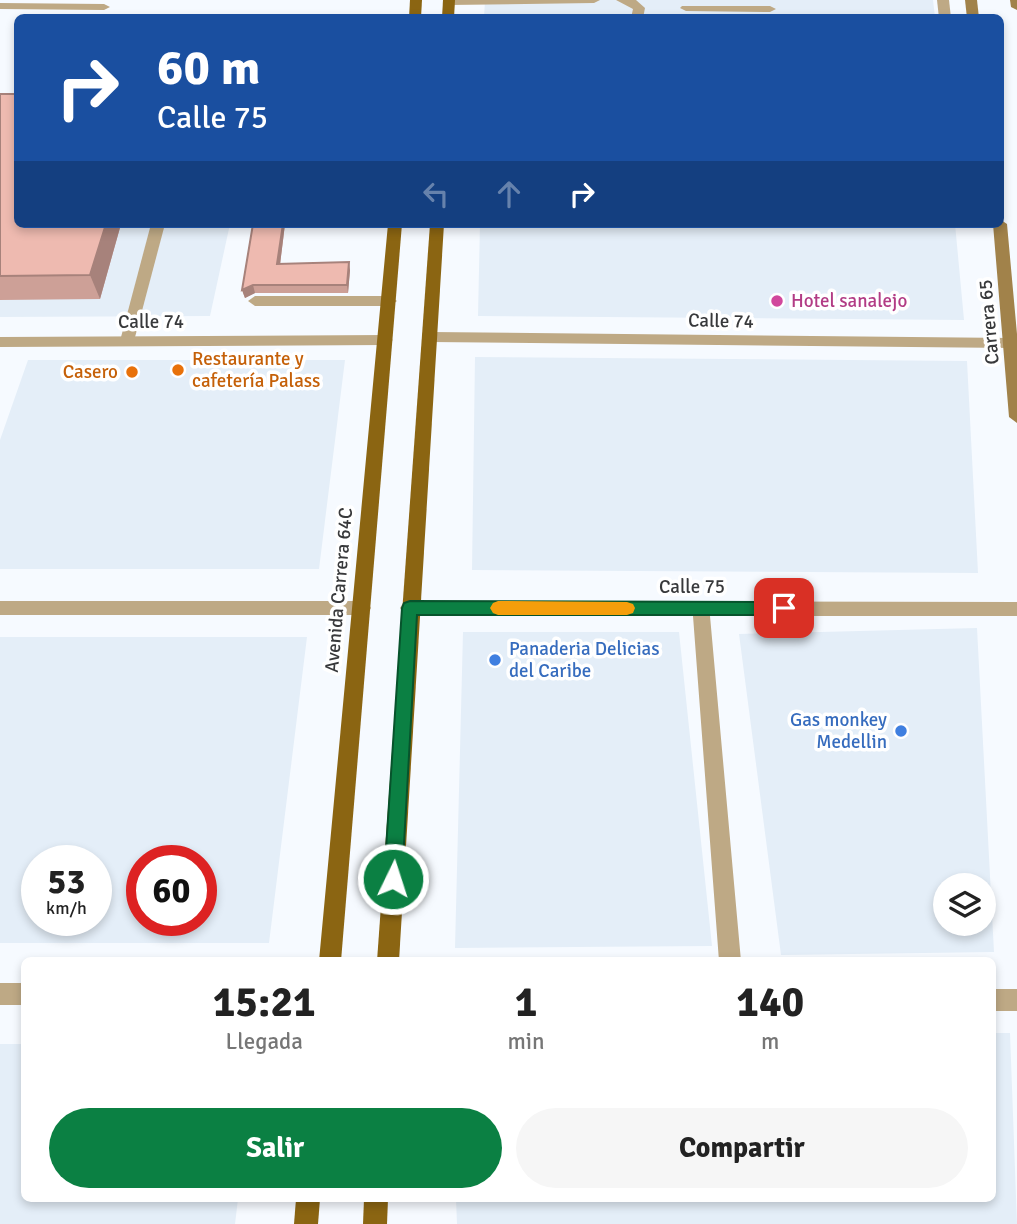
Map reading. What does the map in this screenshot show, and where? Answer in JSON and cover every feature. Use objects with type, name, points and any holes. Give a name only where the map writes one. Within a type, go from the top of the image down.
[{"type":"main road","points":[[1016,0],[1017,7]]},
{"type":"main road","name":"Avenida Carrera 64C","points":[[330,957],[395,228]]},
{"type":"main road","points":[[388,957],[437,228]]},
{"type":"main road","name":"Carrera 65","points":[[1000,228],[1017,417]]},
{"type":"main road","points":[[306,1224],[308,1202]]},
{"type":"main road","points":[[375,1224],[376,1202]]},
{"type":"street","points":[[449,1],[594,0]]},
{"type":"street","points":[[622,0],[631,1],[639,8],[638,14]]},
{"type":"street","points":[[0,6],[104,7]]},
{"type":"street","points":[[686,8],[770,9]]},
{"type":"street","points":[[127,341],[157,228]]},
{"type":"street","points":[[255,301],[390,301]]},
{"type":"street","name":"Calle 74","points":[[431,337],[1011,343]]},
{"type":"street","name":"Calle 74","points":[[0,342],[386,340]]},
{"type":"street","points":[[0,608],[362,608]]},
{"type":"street","name":"Calle 75","points":[[410,608],[1017,608]]},
{"type":"street","points":[[701,608],[730,957]]},
{"type":"street","points":[[0,994],[21,995]]},
{"type":"street","points":[[996,1000],[1017,1000]]},
{"type":"shaded area","points":[[485,0],[933,0],[935,14],[484,14]]},
{"type":"shaded area","points":[[0,111],[14,199],[14,228],[229,228],[210,316],[0,317]]},
{"type":"shaded area","points":[[480,228],[955,228],[964,320],[478,316]]},
{"type":"shaded area","points":[[475,357],[967,361],[978,573],[472,570]]},
{"type":"shaded area","points":[[28,360],[345,360],[319,569],[0,569],[0,440]]},
{"type":"shaded area","points":[[977,628],[990,873],[933,873],[933,936],[993,936],[994,952],[781,955],[739,634]]},
{"type":"shaded area","points":[[463,632],[679,632],[712,946],[455,948]]},
{"type":"shaded area","points":[[0,637],[307,637],[269,943],[0,943]]},
{"type":"shaded area","points":[[996,1033],[1010,1033],[1017,1224],[457,1224],[456,1202],[996,1202]]},
{"type":"shaded area","points":[[0,1044],[21,1044],[21,1202],[238,1202],[235,1224],[0,1224]]},
{"type":"building","points":[[0,94],[14,94],[14,228],[105,228],[90,275],[0,276]]},
{"type":"building","points":[[252,228],[282,228],[277,264],[349,262],[347,285],[253,285],[242,290]]},
{"type":"slow traffic","points":[[498,608],[627,608]]},
{"type":"place","name":"Hotel sanalejo","points":[[777,301]]},
{"type":"place","name":"Restaurante y cafetería Palass","points":[[178,370]]},
{"type":"place","name":"Casero","points":[[132,372]]},
{"type":"place","name":"Panaderia Delicias del Caribe","points":[[495,660]]},
{"type":"place","name":"Gas monkey Medellin","points":[[901,731]]},
{"type":"route","points":[[393,879],[410,608],[784,608]]}]
